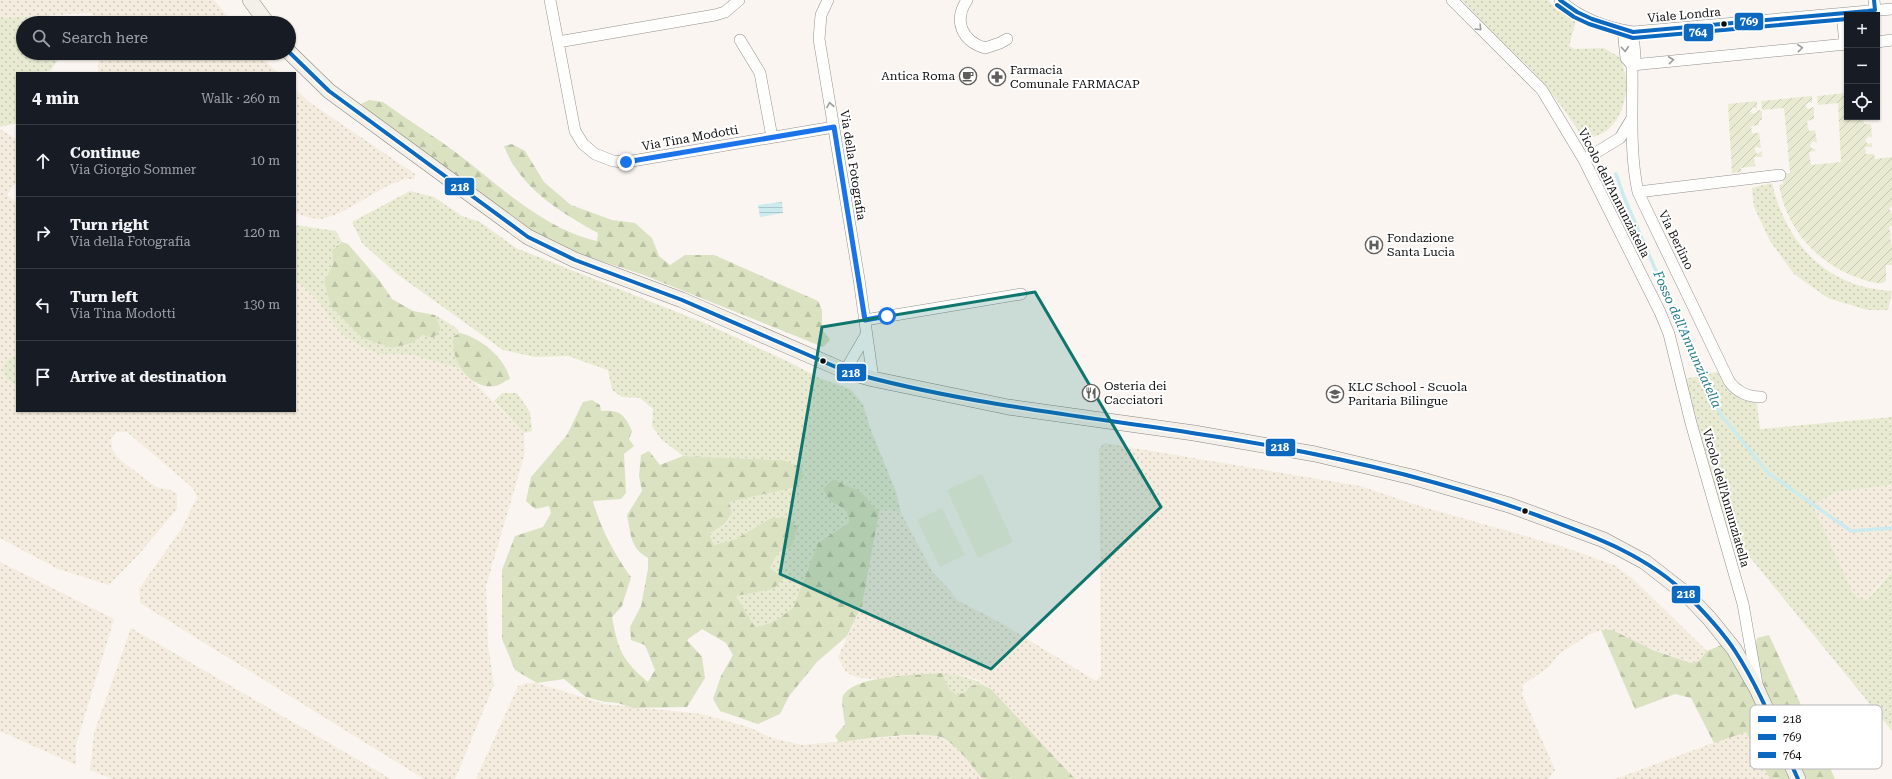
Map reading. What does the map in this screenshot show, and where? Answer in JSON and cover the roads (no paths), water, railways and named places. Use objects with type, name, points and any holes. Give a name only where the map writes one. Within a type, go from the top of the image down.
[{"type":"main road","points":[[250,0],[262,16]]},
{"type":"main road","points":[[296,59],[329,91],[528,238],[575,260],[689,303],[845,371],[873,379],[1008,407],[1194,433],[1315,454],[1412,477],[1510,505],[1604,540],[1644,562],[1686,594],[1709,618],[1734,649],[1758,688],[1765,705]]},
{"type":"main road","points":[[1794,769],[1798,779]]},
{"type":"street","name":"Via Tina Modotti","points":[[550,0],[573,125],[583,144],[601,158],[626,162],[834,127]]},
{"type":"street","points":[[558,42],[715,15],[725,12],[739,0]]},
{"type":"street","name":"Via della Fotografia","points":[[828,0],[822,15],[819,39],[865,320],[873,379]]},
{"type":"street","points":[[967,0],[961,13],[960,20],[964,35],[969,40],[986,48],[1000,44],[1007,39]]},
{"type":"street","name":"Vicolo dell'Annunziatella","points":[[1452,0],[1531,77],[1542,90],[1558,114],[1584,160],[1654,299],[1669,334],[1691,423],[1743,604],[1758,688]]},
{"type":"street","points":[[1560,0],[1577,12],[1628,31],[1626,58],[1632,65],[1844,44]]},
{"type":"street","name":"Viale Londra","points":[[1628,31],[1842,13],[1875,5],[1890,6]]},
{"type":"street","points":[[1842,13],[1844,28]]},
{"type":"street","points":[[740,40],[760,74],[772,137]]},
{"type":"street","points":[[1880,42],[1892,40]]},
{"type":"street","name":"Via Berlino","points":[[1632,65],[1631,120],[1635,176],[1638,192],[1729,381],[1742,393],[1748,396],[1761,398]]},
{"type":"street","points":[[1584,160],[1620,138],[1631,120]]},
{"type":"street","points":[[1638,192],[1780,174]]},
{"type":"street","points":[[865,320],[1021,294]]},
{"type":"street","points":[[845,371],[866,335]]},
{"type":"water","points":[[782,202],[783,213],[760,217],[758,205]]},
{"type":"waterway","name":"Fosso dell'Annunziatella","points":[[1616,174],[1624,197],[1691,352],[1721,415],[1768,473],[1851,531],[1892,528]]},
{"type":"place","name":"Antica Roma","points":[[968,76]]},
{"type":"place","name":"Farmacia Comunale FARMACAP","points":[[997,77]]},
{"type":"place","name":"Fondazione Santa Lucia","points":[[1374,245]]},
{"type":"place","name":"Osteria dei Cacciatori","points":[[1091,393]]},
{"type":"place","name":"KLC School - Scuola Paritaria Bilingue","points":[[1335,394]]}]
